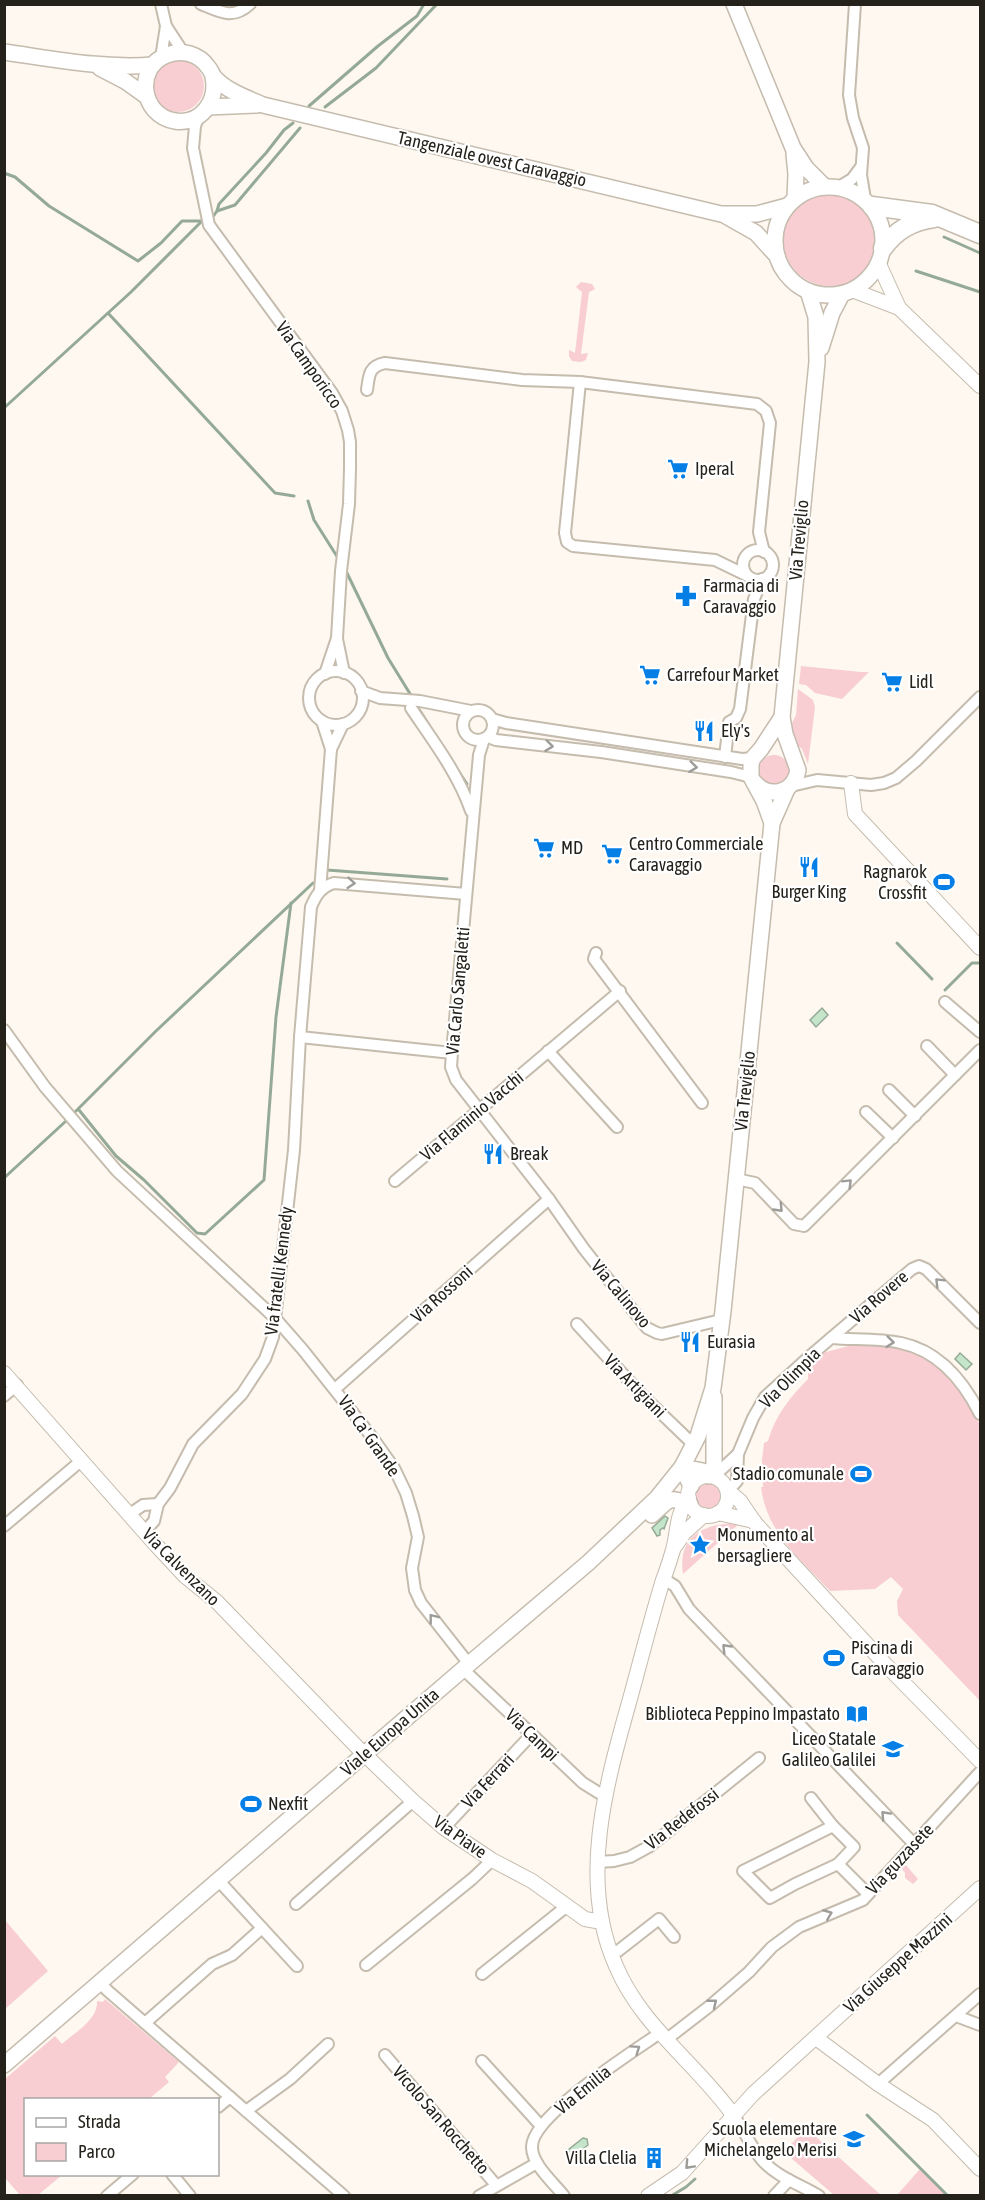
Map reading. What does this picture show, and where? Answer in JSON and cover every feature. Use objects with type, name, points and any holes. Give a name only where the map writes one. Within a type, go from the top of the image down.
[{"type":"highway","points":[[868,203],[932,214],[981,234]]},
{"type":"highway","points":[[881,256],[893,236],[906,226],[923,220],[942,218]]},
{"type":"main road","points":[[734,4],[793,148],[806,168],[832,187]]},
{"type":"main road","points":[[4,52],[121,67],[157,62]]},
{"type":"main road","points":[[146,96],[147,76],[157,62],[170,54],[183,52]]},
{"type":"main road","name":"Tangenziale ovest Caravaggio","points":[[183,52],[200,59],[208,67],[213,77],[234,91],[263,105],[721,214],[757,214],[772,211],[791,202]]},
{"type":"main road","points":[[92,65],[125,81],[146,96],[156,112],[174,121]]},
{"type":"main road","points":[[203,112],[213,96],[213,77]]},
{"type":"main road","name":"Tangenziale ovest Caravaggio","points":[[174,121],[187,121],[203,112],[263,105]]},
{"type":"main road","points":[[791,202],[796,174],[793,148]]},
{"type":"main road","points":[[832,187],[853,191],[868,203],[882,226],[881,256],[870,277],[847,292],[827,295],[808,291],[788,275],[777,256],[775,234],[779,219],[791,202],[806,191],[832,187]]},
{"type":"main road","name":"Tangenziale ovest Caravaggio","points":[[721,214],[756,233],[777,256]]},
{"type":"main road","name":"Via Treviglio","points":[[782,717],[817,362],[816,317],[808,291]]},
{"type":"main road","name":"Via Treviglio","points":[[817,362],[832,313],[847,292]]},
{"type":"main road","points":[[772,823],[750,771],[757,754],[782,717]]},
{"type":"main road","points":[[772,823],[797,776],[796,761],[785,734],[782,717]]},
{"type":"main road","points":[[757,754],[777,746],[784,748],[796,761]]},
{"type":"main road","points":[[753,780],[766,792],[773,793],[789,788]]},
{"type":"main road","name":"Via Treviglio","points":[[717,1359],[772,823]]},
{"type":"main road","name":"Viale Europa Unita","points":[[4,2065],[588,1563],[657,1498],[682,1467],[694,1445],[713,1388],[717,1359]]},
{"type":"main road","points":[[588,1563],[606,1555],[669,1500],[674,1498],[686,1500],[682,1467],[712,1476],[715,1426],[713,1388]]},
{"type":"street","points":[[201,4],[222,13],[232,14],[240,12],[250,4]]},
{"type":"street","points":[[832,187],[852,179],[863,161],[863,148],[853,118],[849,95],[855,4]]},
{"type":"street","points":[[162,5],[166,26],[183,52]]},
{"type":"street","points":[[157,62],[166,26]]},
{"type":"street","name":"Via Camporicco","points":[[193,148],[195,126],[203,112]]},
{"type":"street","name":"Via Camporicco","points":[[174,121],[188,136],[193,148],[209,225],[332,393],[342,411],[348,430],[350,442],[349,504],[341,571],[337,638],[344,673]]},
{"type":"street","points":[[861,167],[861,183],[868,203]]},
{"type":"street","points":[[881,256],[899,309]]},
{"type":"street","points":[[847,292],[899,309],[981,386]]},
{"type":"street","points":[[367,390],[371,369],[377,364],[385,363],[522,380],[580,382],[751,402],[762,407],[770,423],[759,532],[743,567],[748,576],[754,599]]},
{"type":"street","points":[[580,382],[565,533],[567,542],[573,546],[715,560],[748,576],[762,579]]},
{"type":"street","points":[[725,757],[729,722],[736,718],[740,709],[754,599],[762,579],[769,575],[772,567],[771,559],[764,552],[759,532]]},
{"type":"street","points":[[726,565],[758,551],[764,552]]},
{"type":"street","name":"Via Camporicco","points":[[325,674],[337,638]]},
{"type":"street","points":[[322,721],[343,724],[355,717],[361,705],[361,691],[356,681],[344,673],[325,674],[315,682],[309,697],[313,711],[322,721],[331,749]]},
{"type":"street","points":[[361,691],[380,698],[484,711],[492,719],[506,723],[725,757],[742,759],[757,754]]},
{"type":"street","points":[[789,788],[817,780],[871,785],[896,778],[981,697]]},
{"type":"street","points":[[361,705],[380,698]]},
{"type":"street","points":[[441,704],[463,722]]},
{"type":"street","points":[[411,708],[465,793],[472,817]]},
{"type":"street","points":[[471,711],[463,722],[464,732],[471,739],[478,754]]},
{"type":"street","points":[[478,754],[493,727],[492,719]]},
{"type":"street","points":[[331,749],[343,724]]},
{"type":"street","points":[[471,739],[476,741],[486,738],[601,752],[731,772],[753,780]]},
{"type":"street","points":[[601,752],[603,738]]},
{"type":"street","name":"Via fratelli Kennedy","points":[[145,1531],[154,1521],[158,1504],[170,1488],[193,1444],[242,1394],[265,1359],[273,1336],[294,1150],[300,1037],[311,907],[320,891],[331,749]]},
{"type":"street","name":"Via Carlo Sangaletti","points":[[478,754],[452,1067],[456,1080],[549,1199]]},
{"type":"street","points":[[796,761],[817,780]]},
{"type":"street","points":[[851,783],[855,814],[981,948]]},
{"type":"street","points":[[320,891],[334,883],[466,894]]},
{"type":"street","points":[[596,953],[594,959],[702,1103]]},
{"type":"street","name":"Via Flaminio Vacchi","points":[[394,1181],[620,991]]},
{"type":"street","points":[[945,1002],[981,1032]]},
{"type":"street","name":"Via Ca' Grande","points":[[4,1030],[45,1087],[117,1171],[275,1318],[335,1389],[394,1468],[406,1493],[418,1537],[412,1568],[415,1590],[421,1603],[466,1666]]},
{"type":"street","points":[[300,1037],[452,1053]]},
{"type":"street","points":[[927,1046],[956,1075]]},
{"type":"street","points":[[736,1179],[755,1183],[794,1224],[804,1226],[981,1050]]},
{"type":"street","points":[[548,1051],[617,1127]]},
{"type":"street","points":[[889,1090],[915,1116]]},
{"type":"street","points":[[866,1112],[893,1138]]},
{"type":"street","name":"Via Calinovo","points":[[549,1199],[584,1249],[651,1331],[662,1334],[721,1320]]},
{"type":"street","name":"Via Rossoni","points":[[335,1389],[549,1199]]},
{"type":"street","name":"Via Rovere","points":[[831,1338],[912,1269],[919,1266],[926,1269],[981,1323]]},
{"type":"street","name":"Via Artigiani","points":[[577,1324],[642,1395],[694,1445]]},
{"type":"street","name":"Via Olimpia","points":[[728,1491],[736,1481],[739,1467],[738,1454],[753,1418],[765,1397],[831,1338],[886,1341],[920,1349],[940,1361],[958,1377],[981,1414]]},
{"type":"street","name":"Via Calvenzano","points":[[4,1372],[185,1576],[217,1602],[364,1755]]},
{"type":"street","points":[[4,1396],[17,1385]]},
{"type":"street","name":"Via Olimpia","points":[[712,1476],[738,1454]]},
{"type":"street","points":[[4,1526],[82,1460]]},
{"type":"street","points":[[818,2195],[789,2180],[764,2162],[734,2116],[663,2036],[627,1989],[611,1954],[599,1904],[598,1862],[604,1796],[669,1582],[673,1549],[686,1500],[700,1478],[712,1476],[721,1480],[754,1521],[880,1658],[981,1761]]},
{"type":"street","points":[[718,1513],[727,1502],[728,1491]]},
{"type":"street","points":[[686,1500],[704,1515]]},
{"type":"street","points":[[130,1514],[143,1505],[158,1504]]},
{"type":"street","points":[[673,1549],[684,1533],[704,1515],[718,1513],[754,1521]]},
{"type":"street","points":[[669,1582],[688,1609],[914,1844]]},
{"type":"street","name":"Via Campi","points":[[466,1666],[583,1783],[604,1796]]},
{"type":"street","name":"Via Ferrari","points":[[444,1828],[532,1734]]},
{"type":"street","name":"Via Piave","points":[[364,1755],[444,1828],[492,1860],[532,1881],[585,1919],[602,1922]]},
{"type":"street","name":"Via Redefossi","points":[[598,1862],[630,1857],[650,1846],[759,1758]]},
{"type":"street","name":"Via guzzasete","points":[[663,2036],[711,2005],[749,1972],[772,1947],[799,1927],[858,1902],[868,1894],[981,1772]]},
{"type":"street","points":[[811,1798],[833,1826],[854,1847],[838,1864],[770,1898],[743,1871],[833,1826]]},
{"type":"street","points":[[296,1904],[413,1801]]},
{"type":"street","points":[[366,1965],[492,1860]]},
{"type":"street","points":[[838,1864],[868,1894]]},
{"type":"street","points":[[219,1881],[297,1966]]},
{"type":"street","name":"Via Giuseppe Mazzini","points":[[648,2196],[682,2173],[753,2094],[981,1888]]},
{"type":"street","points":[[482,1974],[567,1906]]},
{"type":"street","points":[[611,1954],[659,1919],[674,1937]]},
{"type":"street","points":[[145,2023],[212,1964],[232,1955],[262,1928]]},
{"type":"street","points":[[100,1983],[344,2196]]},
{"type":"street","points":[[878,2084],[981,1994]]},
{"type":"street","points":[[956,2016],[981,2025]]},
{"type":"street","name":"Via Emilia","points":[[537,2163],[531,2147],[533,2138],[542,2126],[584,2085],[663,2036]]},
{"type":"street","points":[[816,2038],[878,2084],[933,2120],[981,2169]]},
{"type":"street","points":[[246,2111],[290,2079],[328,2044]]},
{"type":"street","name":"Vicolo San Rocchetto","points":[[385,2055],[496,2185]]},
{"type":"street","points":[[482,2061],[542,2126]]},
{"type":"street","points":[[219,2106],[230,2097]]},
{"type":"street","points":[[479,2196],[537,2163],[564,2196]]},
{"type":"street","points":[[107,2196],[133,2176]]},
{"type":"street","points":[[173,2176],[190,2196]]},
{"type":"street","points":[[774,2196],[789,2180]]},
{"type":"green space","points":[[173,60],[183,60],[197,67],[204,86],[197,105],[183,112],[173,112],[163,108],[156,101],[152,91],[152,81],[156,71],[163,64]]},
{"type":"green space","points":[[821,192],[839,192],[864,205],[874,221],[877,239],[874,257],[864,273],[839,286],[821,286],[796,273],[783,248],[783,230],[796,205]]},
{"type":"green space","points":[[581,282],[592,284],[595,289],[589,292],[581,354],[588,353],[586,360],[581,362],[572,361],[569,350],[575,353],[582,292],[576,287]]},
{"type":"green space","points":[[801,666],[869,672],[842,699],[815,693],[806,685],[799,684]]},
{"type":"green space","points":[[798,689],[813,700],[815,707],[808,764],[802,749],[792,740],[791,725],[796,715]]},
{"type":"green space","points":[[774,755],[785,759],[789,770],[785,781],[774,785],[763,781],[759,770],[763,759]]},
{"type":"green space","name":"Stadio comunale","points":[[852,1345],[892,1348],[919,1355],[931,1361],[955,1383],[980,1425],[980,1701],[898,1615],[897,1601],[903,1589],[891,1577],[875,1589],[830,1591],[777,1532],[764,1503],[761,1487],[763,1487],[764,1443],[768,1441],[779,1415],[808,1379],[808,1363],[826,1352]]},
{"type":"green space","points":[[708,1480],[719,1485],[724,1496],[719,1507],[708,1512],[697,1507],[692,1496],[697,1485]]},
{"type":"green space","points":[[740,1523],[683,1574],[682,1560],[689,1540],[705,1529],[716,1525]]},
{"type":"green space","points":[[904,1863],[918,1879],[913,1884],[905,1878],[905,1873],[900,1866]]},
{"type":"green space","points":[[5,1920],[48,1971],[4,2009]]},
{"type":"green space","points":[[105,1999],[179,2062],[165,2077],[169,2082],[150,2098],[24,2098],[24,2176],[61,2176],[38,2195],[20,2195],[5,2178],[5,2079],[55,2036],[62,2044],[90,2020],[97,2001],[103,2002]]},
{"type":"green space","points":[[806,2128],[881,2195],[834,2195],[784,2152]]},
{"type":"green space","points":[[920,2170],[946,2195],[897,2195]]},
{"type":"shaded area","points":[[822,1008],[828,1015],[816,1027],[810,1020]]},
{"type":"shaded area","points":[[960,1353],[972,1364],[966,1370],[955,1359]]},
{"type":"shaded area","points":[[665,1516],[668,1518],[664,1529],[660,1530],[660,1535],[657,1536],[652,1528]]},
{"type":"shaded area","points":[[583,2138],[587,2139],[588,2145],[573,2157],[568,2150]]},
{"type":"waterway","points":[[309,106],[378,46],[417,16],[424,4]]},
{"type":"waterway","points":[[325,107],[376,68],[437,4]]},
{"type":"waterway","points":[[217,211],[219,204],[284,130],[293,123]]},
{"type":"waterway","points":[[212,218],[217,211],[235,205],[300,128]]},
{"type":"waterway","points":[[4,173],[15,177],[49,206],[138,261],[161,243],[182,221],[202,221]]},
{"type":"waterway","points":[[4,408],[131,292],[202,221]]},
{"type":"waterway","points":[[944,237],[980,253]]},
{"type":"waterway","points":[[916,271],[980,292]]},
{"type":"waterway","points":[[108,313],[275,493],[294,496]]},
{"type":"waterway","points":[[308,501],[314,520],[338,558]]},
{"type":"waterway","points":[[346,571],[388,658],[412,697]]},
{"type":"waterway","points":[[415,703],[429,725]]},
{"type":"waterway","points":[[457,769],[467,784]]},
{"type":"waterway","points":[[327,870],[447,879]]},
{"type":"waterway","points":[[73,1114],[156,1031],[313,883]]},
{"type":"waterway","points":[[79,1110],[116,1156],[144,1180],[197,1233],[205,1234],[264,1180],[276,1017],[291,903]]},
{"type":"waterway","points":[[897,943],[932,979]]},
{"type":"waterway","points":[[945,990],[972,963],[980,963]]},
{"type":"waterway","points":[[4,1178],[66,1121]]},
{"type":"waterway","points":[[867,2115],[948,2196]]},
{"type":"waterway","points":[[671,2196],[695,2179]]},
{"type":"place","name":"Iperal","points":[[678,469]]},
{"type":"place","name":"Farmacia di Caravaggio","points":[[686,596]]},
{"type":"place","name":"Carrefour Market","points":[[650,675]]},
{"type":"place","name":"Lidl","points":[[892,682]]},
{"type":"place","name":"Ely's","points":[[704,731]]},
{"type":"place","name":"MD","points":[[544,848]]},
{"type":"place","name":"Centro Commerciale Caravaggio","points":[[612,854]]},
{"type":"place","name":"Burger King","points":[[809,867]]},
{"type":"place","name":"Ragnarok Crossfit","points":[[944,882]]},
{"type":"place","name":"Break","points":[[493,1154]]},
{"type":"place","name":"Eurasia","points":[[690,1342]]},
{"type":"place","name":"Stadio comunale","points":[[861,1474]]},
{"type":"place","name":"Monumento al bersagliere","points":[[700,1545]]},
{"type":"place","name":"Piscina di Caravaggio","points":[[834,1658]]},
{"type":"place","name":"Biblioteca Peppino Impastato","points":[[857,1714]]},
{"type":"place","name":"Liceo Statale Galileo Galilei","points":[[893,1749]]},
{"type":"place","name":"Nexfit","points":[[251,1804]]},
{"type":"place","name":"Scuola elementare Michelangelo Merisi","points":[[854,2139]]},
{"type":"place","name":"Villa Clelia","points":[[654,2158]]}]
